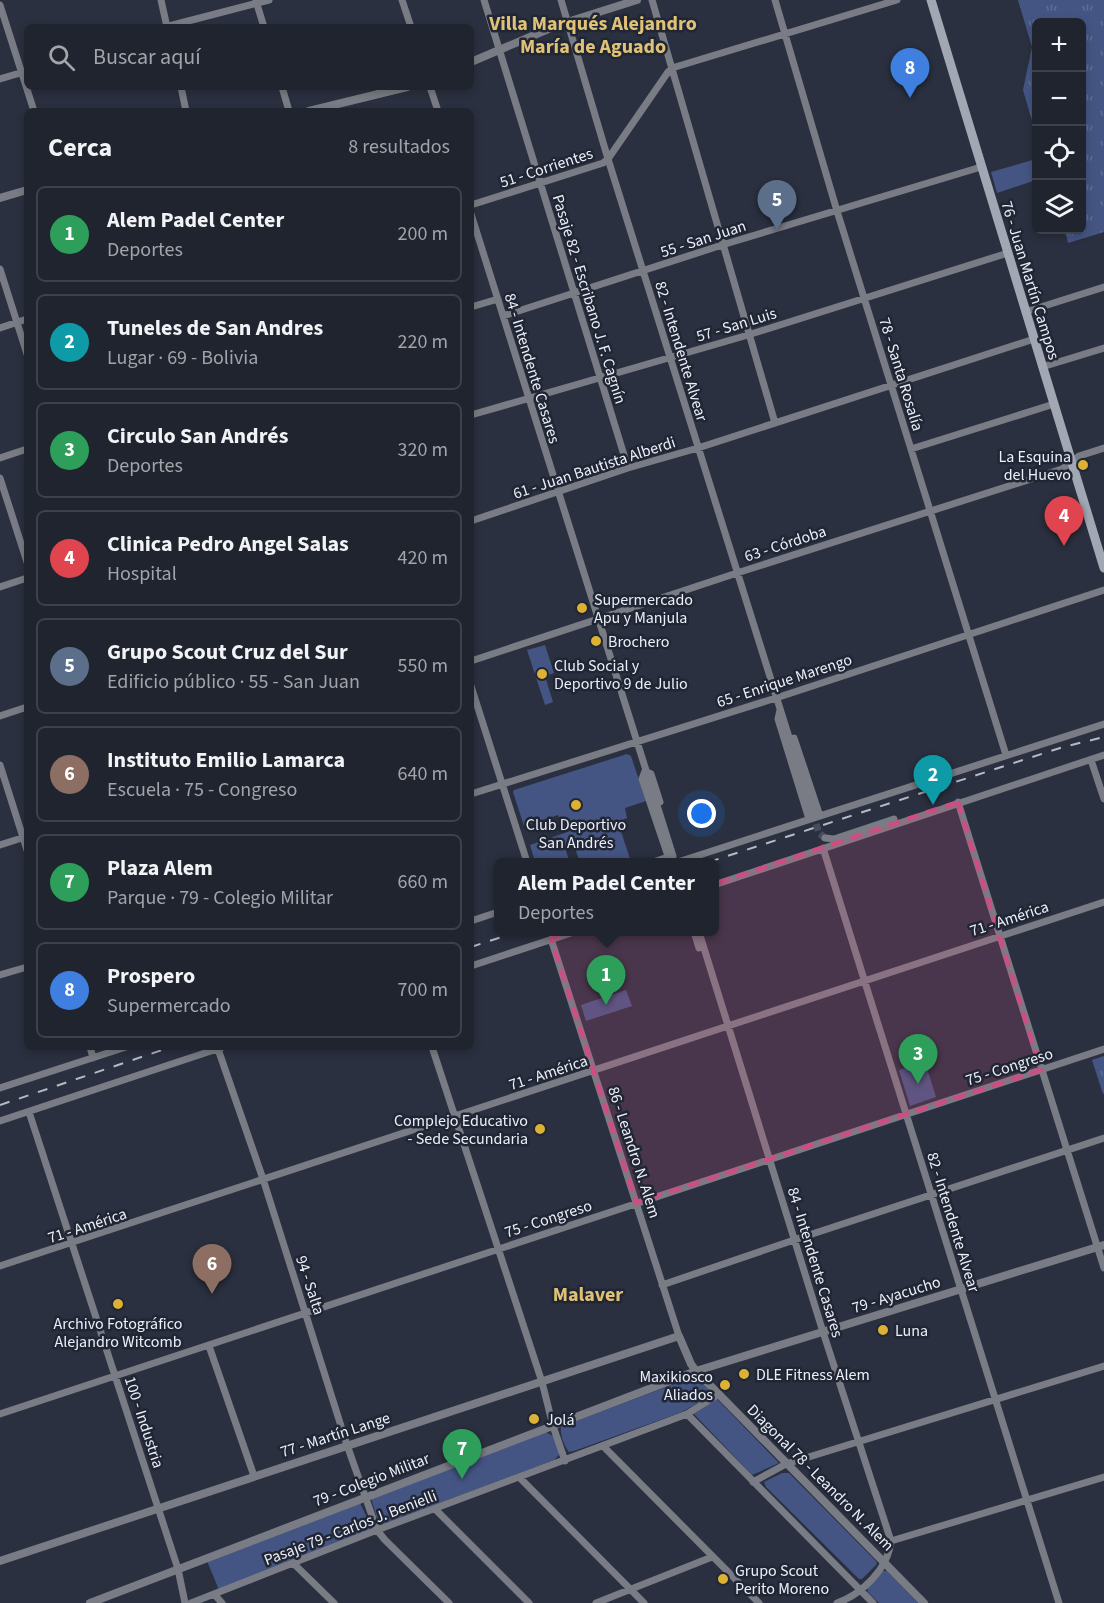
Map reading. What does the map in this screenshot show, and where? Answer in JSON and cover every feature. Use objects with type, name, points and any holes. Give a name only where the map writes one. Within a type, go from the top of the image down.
[{"type":"main road","name":"76 - Juan Martín Campos","points":[[931,0],[1103,563]]},
{"type":"street","points":[[161,0],[165,24]]},
{"type":"street","points":[[177,24],[269,0]]},
{"type":"street","points":[[402,0],[410,24]]},
{"type":"street","name":"Pasaje 82 - Escribano J. F. Cagnín","points":[[484,0],[628,468]]},
{"type":"street","name":"82 - Intendente Alvear","points":[[561,0],[608,159],[780,710],[778,719],[814,816]]},
{"type":"street","points":[[474,61],[568,22],[637,0]]},
{"type":"street","points":[[652,0],[775,423]]},
{"type":"street","name":"78 - Santa Rosalía","points":[[775,0],[864,300],[1006,755]]},
{"type":"street","points":[[672,68],[897,0]]},
{"type":"street","points":[[256,2],[263,24]]},
{"type":"street","points":[[0,5],[24,72],[0,79]]},
{"type":"street","name":"51 - Corrientes","points":[[474,205],[603,163],[672,68]]},
{"type":"street","points":[[29,90],[33,108]]},
{"type":"street","points":[[182,90],[185,108]]},
{"type":"street","points":[[283,90],[288,108]]},
{"type":"street","points":[[321,108],[395,90]]},
{"type":"street","points":[[431,90],[437,108]]},
{"type":"street","name":"55 - San Juan","points":[[503,316],[722,245],[981,167]]},
{"type":"street","points":[[0,198],[24,191]]},
{"type":"street","name":"84 - Intendente Casares","points":[[474,223],[672,858]]},
{"type":"street","name":"57 - San Luis","points":[[474,413],[748,335],[1008,253]]},
{"type":"street","points":[[0,269],[24,344]]},
{"type":"street","points":[[1025,312],[1104,287]]},
{"type":"street","points":[[474,306],[498,299]]},
{"type":"street","points":[[0,328],[24,320]]},
{"type":"street","name":"61 - Juan Bautista Alberdi","points":[[474,520],[628,468],[891,387],[1034,339]]},
{"type":"street","points":[[1042,366],[1104,348]]},
{"type":"street","points":[[910,449],[1054,404]]},
{"type":"street","name":"63 - Córdoba","points":[[474,660],[1062,469],[1079,456],[1104,448]]},
{"type":"street","points":[[0,458],[24,450]]},
{"type":"street","points":[[0,478],[24,553]]},
{"type":"street","points":[[0,587],[24,579]]},
{"type":"street","name":"65 - Enrique Marengo","points":[[474,793],[776,698],[1104,590]]},
{"type":"street","points":[[474,695],[526,858]]},
{"type":"street","points":[[0,716],[24,709]]},
{"type":"street","points":[[679,858],[1104,724]]},
{"type":"street","points":[[719,883],[1104,755]]},
{"type":"street","points":[[1091,760],[1104,799]]},
{"type":"street","points":[[0,765],[24,834]]},
{"type":"street","points":[[958,802],[1067,1151],[1101,1246],[1104,1268]]},
{"type":"street","points":[[825,838],[834,840],[908,814],[930,812]]},
{"type":"street","points":[[0,845],[24,837]]},
{"type":"street","name":"82 - Intendente Alvear","points":[[823,848],[1059,1603]]},
{"type":"street","name":"71 - América","points":[[0,1266],[1104,902]]},
{"type":"street","points":[[474,920],[494,913]]},
{"type":"street","points":[[474,965],[561,936]]},
{"type":"street","name":"84 - Intendente Casares","points":[[695,936],[713,991],[721,1002]]},
{"type":"street","name":"84 - Intendente Casares","points":[[700,936],[822,1332],[891,1541]]},
{"type":"street","name":"84 - Intendente Casares","points":[[705,936],[721,987],[721,1002]]},
{"type":"street","name":"86 - Leandro N. Alem","points":[[551,939],[679,1336],[696,1371]]},
{"type":"street","points":[[0,975],[24,968]]},
{"type":"street","name":"75 - Congreso","points":[[0,1414],[1104,1049]]},
{"type":"street","points":[[91,1050],[93,1058]]},
{"type":"street","points":[[0,1088],[117,1050]]},
{"type":"street","points":[[0,1121],[215,1050]]},
{"type":"street","name":"94 - Salta","points":[[222,1050],[347,1445],[377,1530]]},
{"type":"street","points":[[433,1050],[542,1382],[565,1461]]},
{"type":"street","name":"100 - Industria","points":[[29,1112],[178,1569],[185,1603]]},
{"type":"street","points":[[662,1285],[1104,1138]]},
{"type":"street","name":"79 - Ayacucho","points":[[696,1371],[1101,1246]]},
{"type":"street","name":"77 - Martín Lange","points":[[0,1561],[679,1336]]},
{"type":"street","points":[[208,1346],[254,1476]]},
{"type":"street","points":[[753,1482],[786,1464],[1104,1366]]},
{"type":"street","name":"Diagonal 78 - Leandro N. Alem","points":[[696,1371],[924,1603]]},
{"type":"street","name":"79 - Colegio Militar","points":[[90,1603],[696,1371]]},
{"type":"street","name":"Pasaje 79 - Carlos J. Benielli","points":[[191,1603],[377,1530],[687,1414],[719,1394]]},
{"type":"street","points":[[687,1414],[873,1603]]},
{"type":"street","points":[[603,1446],[759,1603]]},
{"type":"street","points":[[837,1603],[850,1598],[860,1590],[885,1563],[890,1552],[891,1541],[1104,1477]]},
{"type":"street","points":[[520,1478],[644,1603]]},
{"type":"street","points":[[435,1509],[529,1603]]},
{"type":"street","points":[[377,1530],[450,1603]]},
{"type":"street","points":[[596,1603],[712,1557]]},
{"type":"street","points":[[293,1563],[334,1603]]},
{"type":"street","points":[[214,1594],[222,1603]]},
{"type":"highlighted area","points":[[958,802],[1041,1070],[636,1203],[551,939]]},
{"type":"green space","points":[[1018,0],[1104,0],[1104,232],[1068,243],[1066,234],[1086,234],[1086,18],[1032,18],[1032,47]]},
{"type":"green space","points":[[1032,47],[1032,120],[1023,90]]},
{"type":"green space","points":[[1032,160],[1032,181],[997,193],[991,172]]},
{"type":"green space","name":"Club Social y Deportivo 9 de Julio","points":[[545,645],[554,673],[545,676],[553,702],[545,705],[527,650]]},
{"type":"green space","name":"Club Deportivo San Andrés","points":[[627,754],[631,756],[646,801],[625,808],[627,818],[618,822],[630,858],[578,858],[574,846],[565,848],[568,858],[534,858],[530,845],[570,831],[569,826],[562,823],[558,815],[524,826],[514,790]]},
{"type":"green space","points":[[626,990],[632,1006],[586,1021],[581,1005]]},
{"type":"green space","points":[[1104,1056],[1104,1093],[1103,1094],[1092,1060]]},
{"type":"green space","points":[[925,1062],[936,1097],[910,1106],[899,1070]]},
{"type":"green space","points":[[697,1377],[712,1393],[711,1395],[682,1412],[569,1452],[562,1437],[561,1427]]},
{"type":"green space","points":[[717,1399],[779,1463],[752,1475],[694,1414]]},
{"type":"green space","points":[[546,1432],[553,1436],[560,1454],[554,1460],[383,1524],[378,1522],[371,1498]]},
{"type":"green space","points":[[782,1473],[789,1473],[876,1561],[877,1564],[862,1579],[859,1579],[766,1487],[764,1482]]},
{"type":"green space","points":[[360,1503],[371,1526],[369,1530],[219,1590],[207,1561]]},
{"type":"green space","points":[[882,1571],[887,1571],[918,1603],[879,1603],[868,1592],[867,1586]]},
{"type":"tunnel","points":[[813,814],[819,833],[825,838]]},
{"type":"railway","points":[[719,859],[1063,747],[1104,737]]},
{"type":"railway","points":[[474,946],[505,936]]},
{"type":"railway","points":[[0,1105],[162,1050]]},
{"type":"place","name":"Prospero","points":[[910,98]]},
{"type":"place","name":"Grupo Scout Cruz del Sur","points":[[777,230]]},
{"type":"place","name":"La Esquina del Huevo","points":[[1083,465]]},
{"type":"place","name":"Clinica Pedro Angel Salas","points":[[1064,546]]},
{"type":"place","name":"Supermercado Apu y Manjula","points":[[582,608]]},
{"type":"place","name":"Brochero","points":[[596,641]]},
{"type":"place","name":"Club Social y Deportivo 9 de Julio","points":[[542,674]]},
{"type":"place","name":"Club Deportivo San Andrés","points":[[576,805]]},
{"type":"place","name":"Tuneles de San Andres","points":[[933,805]]},
{"type":"place","name":"Alem Padel Center","points":[[606,1005]]},
{"type":"place","name":"Circulo San Andrés","points":[[918,1084]]},
{"type":"place","name":"Complejo Educativo - Sede Secundaria","points":[[540,1129]]},
{"type":"place","name":"Instituto Emilio Lamarca","points":[[212,1294]]},
{"type":"place","name":"Archivo Fotográfico Alejandro Witcomb","points":[[118,1304]]},
{"type":"place","name":"Luna","points":[[883,1330]]},
{"type":"place","name":"DLE Fitness Alem","points":[[744,1374]]},
{"type":"place","name":"Maxikiosco Aliados","points":[[725,1385]]},
{"type":"place","name":"Jolá","points":[[534,1419]]},
{"type":"place","name":"Plaza Alem","points":[[462,1479]]},
{"type":"place","name":"Grupo Scout Perito Moreno","points":[[723,1579]]},
{"type":"district","name":"Villa Marqués Alejandro María de Aguado","points":[[593,34]]},
{"type":"district","name":"Malaver","points":[[588,1294]]}]
